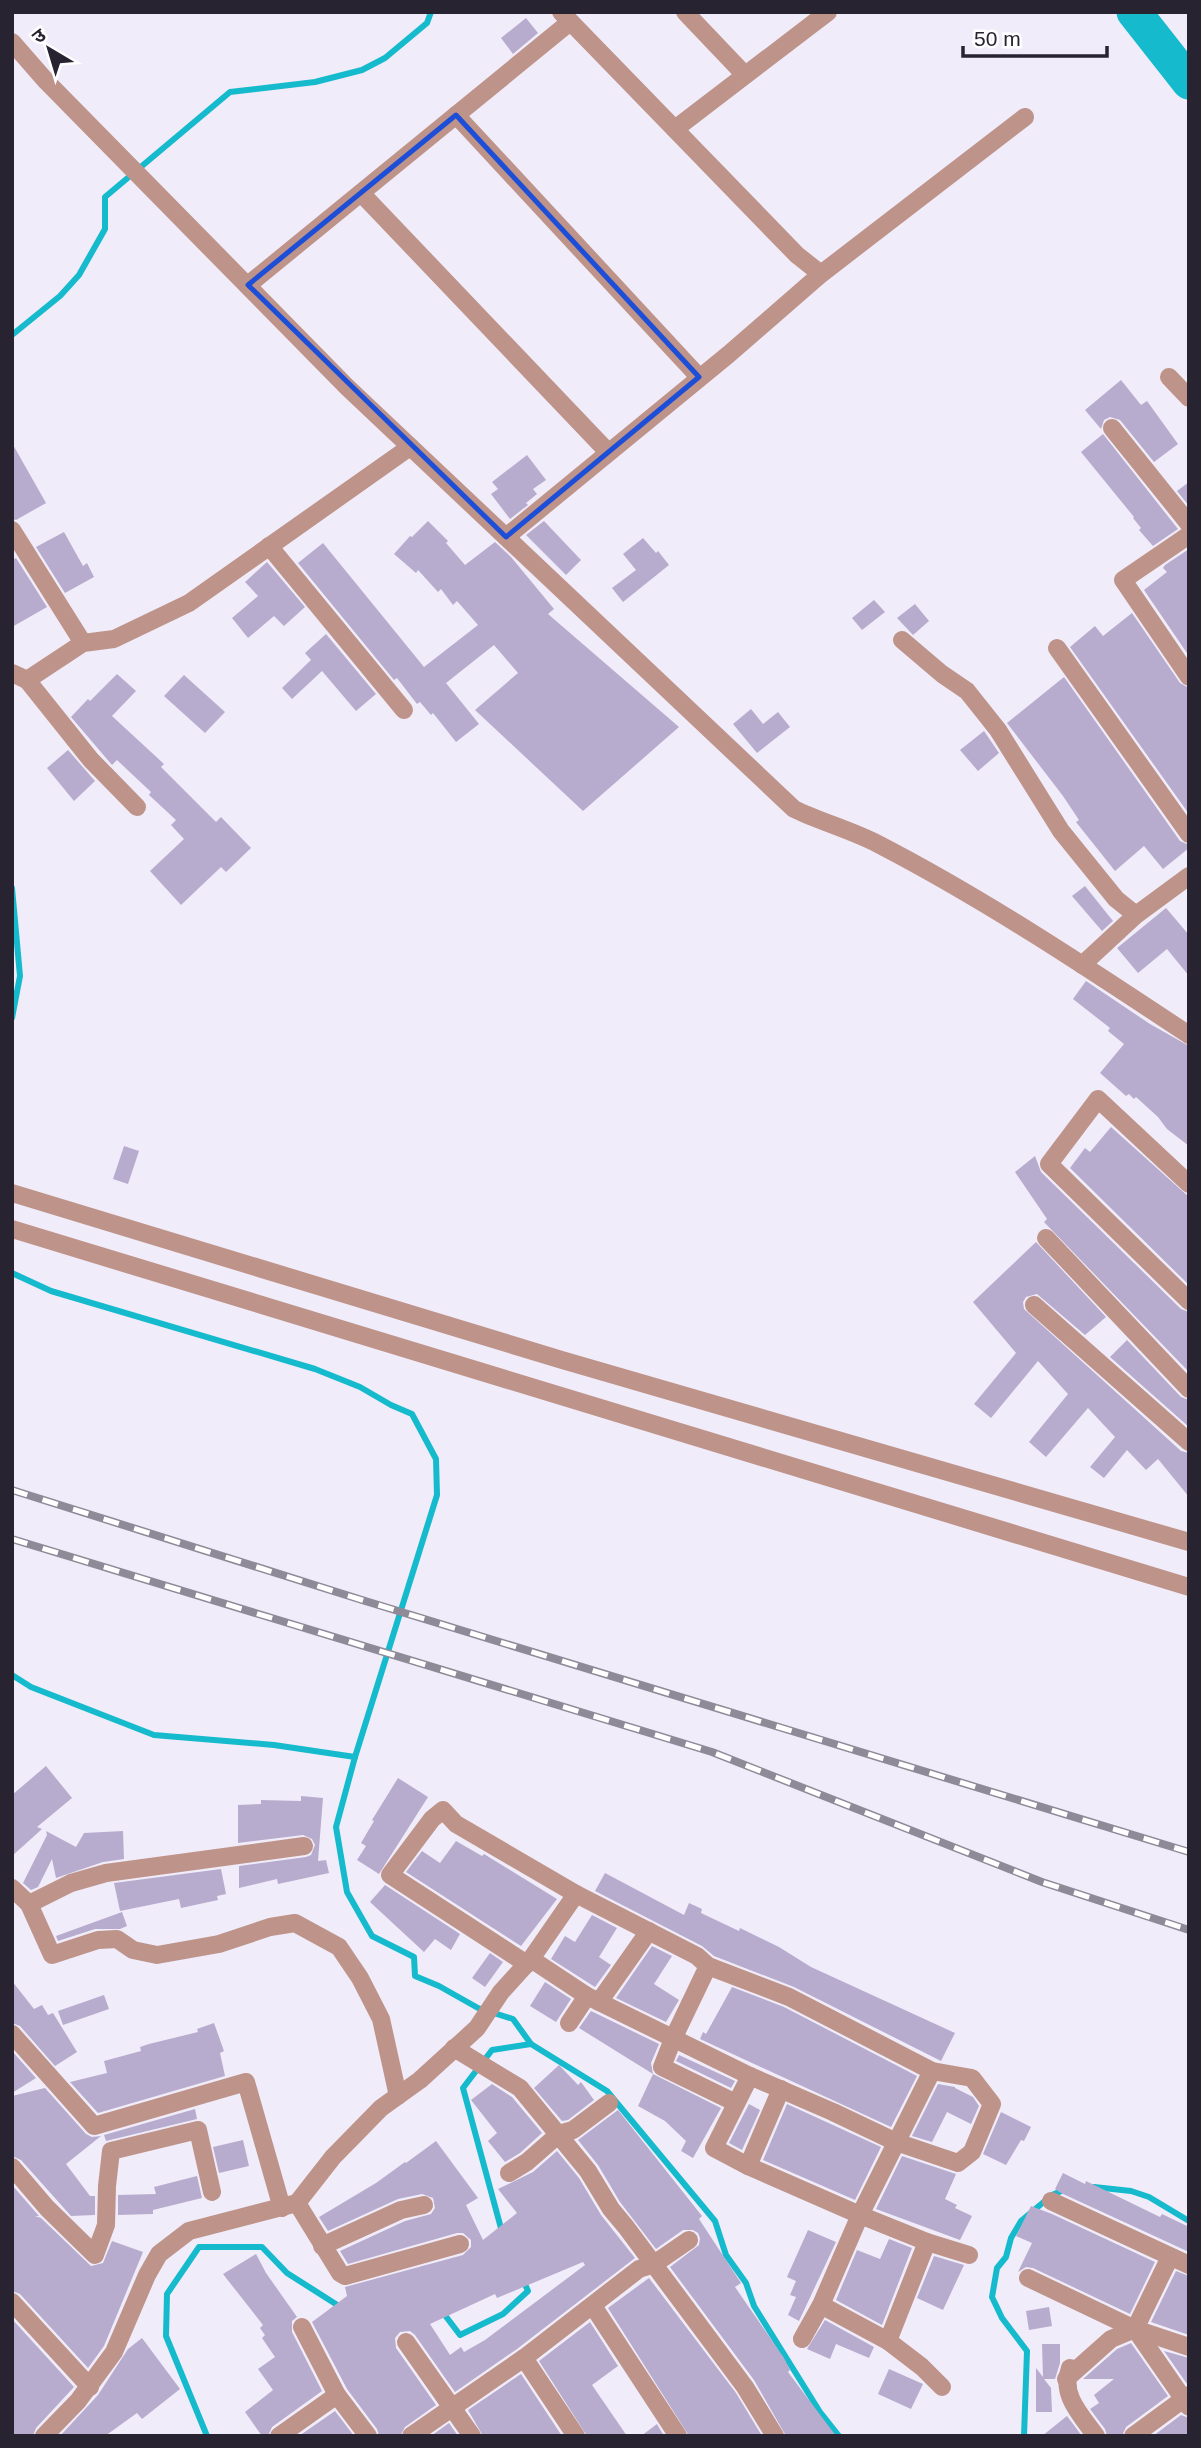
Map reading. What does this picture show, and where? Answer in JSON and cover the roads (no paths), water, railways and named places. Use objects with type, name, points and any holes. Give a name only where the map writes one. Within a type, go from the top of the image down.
[{"type":"street","points":[[685,12],[746,75]]},
{"type":"street","points":[[675,129],[828,12]]},
{"type":"street","points":[[248,285],[456,115],[565,17],[797,255],[821,274]]},
{"type":"street","points":[[12,42],[46,81],[347,387],[794,809],[887,849],[1082,965],[1189,1035]]},
{"type":"street","points":[[456,115],[699,377]]},
{"type":"street","points":[[506,537],[821,274],[1025,117]]},
{"type":"street","points":[[361,193],[608,452]]},
{"type":"street","points":[[1169,377],[1189,398]]},
{"type":"street","points":[[1112,428],[1189,524]]},
{"type":"street","points":[[137,807],[92,760],[20,676],[83,643],[114,639],[189,603],[410,447]]},
{"type":"street","points":[[12,530],[83,643]]},
{"type":"street","points":[[1189,535],[1123,580],[1189,677]]},
{"type":"street","points":[[269,547],[404,710]]},
{"type":"street","points":[[902,640],[967,691],[998,730],[1061,831],[1116,899],[1136,915]]},
{"type":"street","points":[[1057,648],[1189,834]]},
{"type":"street","points":[[1082,965],[1136,915],[1189,876]]},
{"type":"street","points":[[1189,1184],[1098,1099],[1049,1164],[1189,1301]]},
{"type":"street","points":[[12,1194],[562,1360],[1189,1542]]},
{"type":"street","points":[[12,1229],[1189,1587]]},
{"type":"street","points":[[1046,1238],[1189,1389]]},
{"type":"street","points":[[1034,1305],[1189,1442]]},
{"type":"street","points":[[443,1810],[456,1824],[576,1894],[697,1956],[708,1966],[789,1997],[932,2071],[972,2078],[992,2104],[972,2152],[958,2163],[896,2142],[750,2076],[593,1999],[390,1875],[432,1819],[443,1810]]},
{"type":"street","points":[[29,1904],[71,1883],[106,1873],[304,1846]]},
{"type":"street","points":[[12,1888],[29,1904],[52,1955],[99,1940],[117,1939],[133,1950],[157,1955],[219,1944],[295,1923],[312,1932],[338,1947],[360,1978],[381,2019],[398,2096]]},
{"type":"street","points":[[44,2436],[90,2387],[114,2352],[159,2254],[189,2231],[289,2206],[381,2108],[420,2080],[477,2028],[576,1894]]},
{"type":"street","points":[[569,2023],[593,1999],[649,1931]]},
{"type":"street","points":[[708,1966],[662,2067],[736,2103]]},
{"type":"street","points":[[12,2034],[94,2126],[246,2082],[289,2206],[345,2276],[460,2244]]},
{"type":"street","points":[[454,2048],[520,2088],[559,2134],[588,2171],[611,2210],[745,2386],[775,2436]]},
{"type":"street","points":[[802,2339],[821,2305],[860,2215],[932,2071]]},
{"type":"street","points":[[750,2076],[714,2148],[748,2166],[860,2215],[969,2255]]},
{"type":"street","points":[[748,2166],[781,2089]]},
{"type":"street","points":[[509,2173],[527,2162],[559,2134],[573,2130],[609,2104]]},
{"type":"street","points":[[12,2167],[47,2208],[95,2255],[106,2225],[111,2151],[198,2130],[212,2192]]},
{"type":"street","points":[[1051,2201],[1189,2265]]},
{"type":"street","points":[[323,2246],[401,2210],[424,2205]]},
{"type":"street","points":[[411,2436],[524,2358],[639,2269],[654,2264],[689,2241]]},
{"type":"street","points":[[888,2341],[928,2242]]},
{"type":"street","points":[[1066,2379],[1111,2339],[1135,2329],[1170,2257]]},
{"type":"street","points":[[1028,2278],[1135,2329],[1189,2347]]},
{"type":"street","points":[[12,2302],[90,2387]]},
{"type":"street","points":[[821,2305],[888,2341],[942,2387]]},
{"type":"street","points":[[593,2306],[678,2436]]},
{"type":"street","points":[[302,2327],[337,2395],[368,2436]]},
{"type":"street","points":[[1133,2436],[1187,2401],[1135,2329]]},
{"type":"street","points":[[406,2342],[472,2436]]},
{"type":"street","points":[[524,2358],[576,2436]]},
{"type":"street","points":[[1074,2358],[1066,2379],[1068,2394],[1096,2436]]},
{"type":"street","points":[[279,2436],[337,2395]]},
{"type":"waterway","points":[[12,335],[60,296],[79,275],[105,229],[105,197],[230,92],[315,82],[362,70],[385,58],[427,23],[431,12]]},
{"type":"waterway","points":[[1134,12],[1189,82]]},
{"type":"waterway","points":[[12,888],[20,976],[12,1018]]},
{"type":"waterway","points":[[12,1273],[51,1291],[315,1369],[360,1387],[412,1414],[436,1459],[437,1495],[355,1757],[336,1827],[347,1892],[372,1936],[414,1957],[415,1976],[478,2008],[513,2019],[531,2044],[607,2091],[715,2221],[726,2255],[746,2283],[754,2306],[820,2412],[839,2436]]},
{"type":"waterway","points":[[12,1675],[31,1687],[154,1735],[274,1745],[355,1757]]},
{"type":"waterway","points":[[502,2232],[463,2088],[492,2050],[531,2044]]},
{"type":"waterway","points":[[1094,2187],[1131,2191],[1149,2197],[1189,2221]]},
{"type":"waterway","points":[[1024,2436],[1027,2351],[1002,2318],[992,2297],[997,2268],[1006,2257],[1011,2238],[1021,2221],[1052,2195],[1066,2189]]},
{"type":"waterway","points":[[207,2436],[166,2336],[167,2294],[199,2247],[262,2247],[287,2273],[342,2308]]},
{"type":"waterway","points":[[441,2310],[460,2335],[503,2314],[528,2291],[523,2280]]},
{"type":"railway","points":[[12,1490],[362,1600],[1189,1852]]},
{"type":"railway","points":[[12,1539],[712,1752],[1042,1882],[1189,1930]]}]
